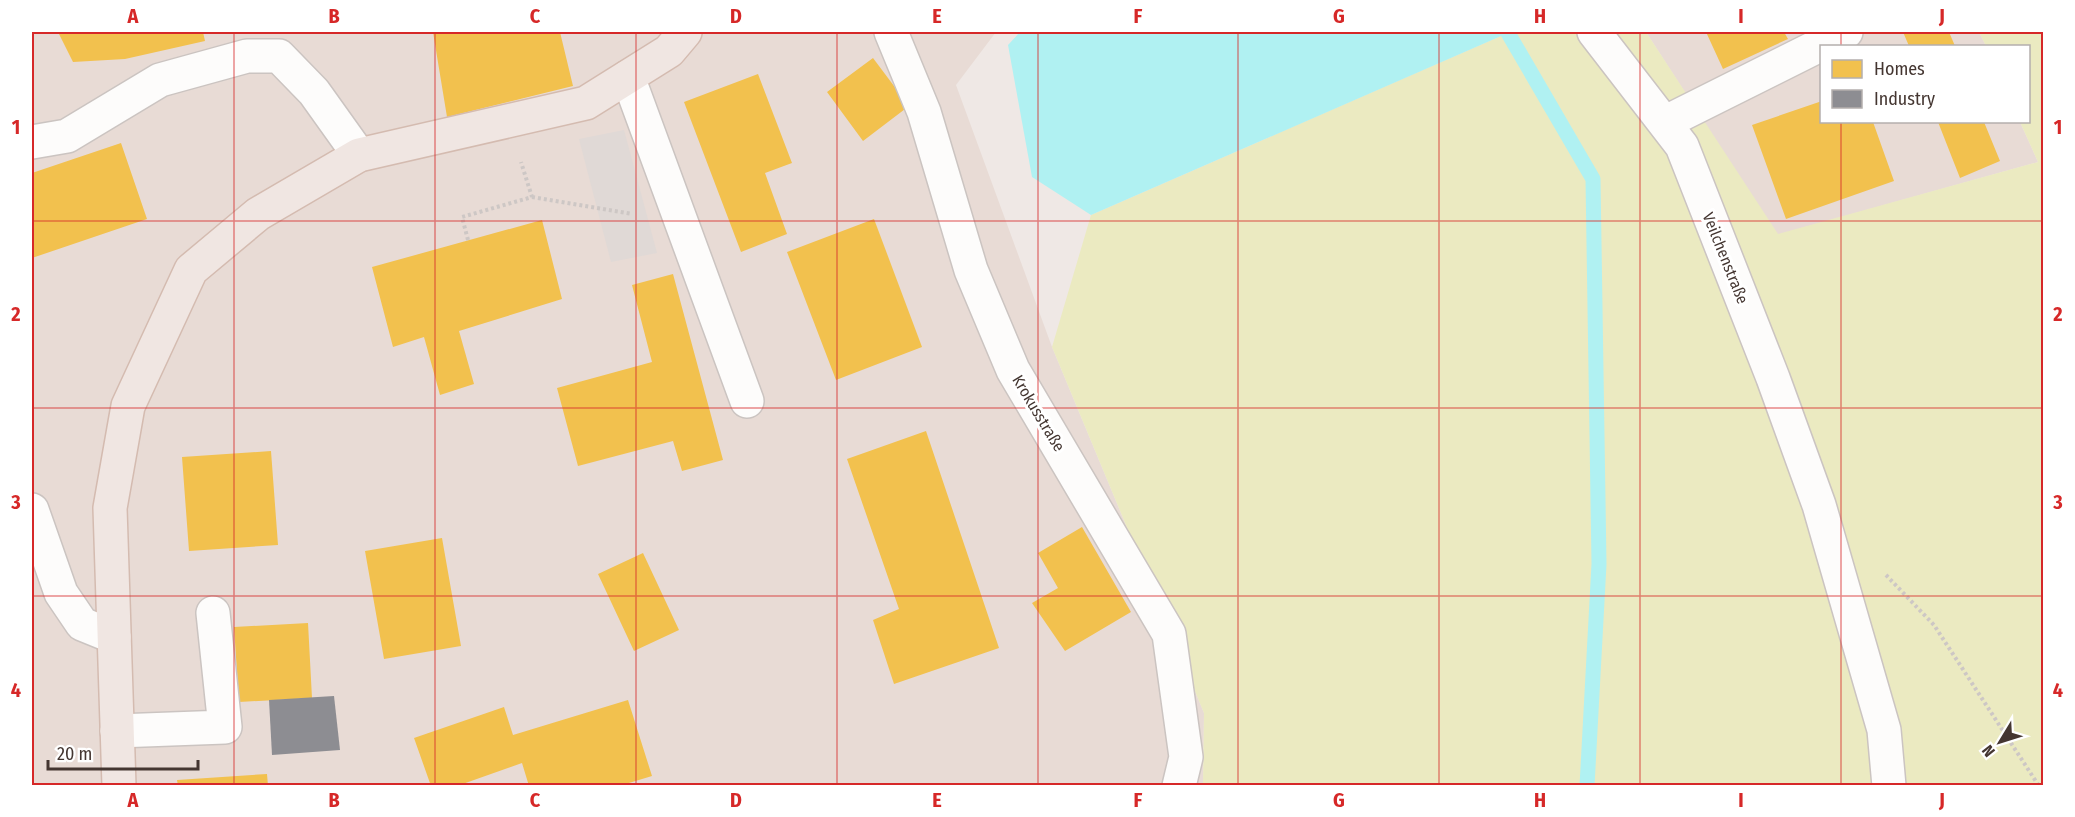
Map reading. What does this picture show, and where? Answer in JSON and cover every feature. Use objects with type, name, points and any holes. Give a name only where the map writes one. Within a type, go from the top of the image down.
[{"type":"main road","points":[[114,782],[117,731],[110,508],[128,406],[191,270],[258,214],[358,155],[586,103],[669,51],[685,32]]},
{"type":"street","name":"Krokusstraße","points":[[891,32],[924,112],[971,270],[1013,370],[1168,634],[1186,756],[1179,786]]},
{"type":"street","name":"Veilchenstraße","points":[[1594,32],[1682,146],[1773,378],[1819,505],[1884,730],[1889,786]]},
{"type":"street","points":[[1665,122],[1846,32]]},
{"type":"street","points":[[32,142],[68,136],[160,80],[247,56],[279,56],[314,92],[358,155]]},
{"type":"street","points":[[628,77],[747,401]]},
{"type":"street","points":[[32,510],[61,593],[82,624],[114,637]]},
{"type":"street","points":[[117,731],[225,727],[213,613]]},
{"type":"path","points":[[508,121],[532,197]]},
{"type":"path","points":[[468,240],[462,217],[532,197],[682,223]]},
{"type":"path","points":[[1885,573],[1934,625],[2039,786]]},
{"type":"shaded area","points":[[32,32],[996,32],[956,85],[1052,347],[1204,713],[1203,785],[32,785]]},
{"type":"shaded area","points":[[1646,32],[1979,32],[1986,45],[1820,45],[1820,123],[2020,123],[2038,162],[1777,235]]},
{"type":"shaded area","points":[[624,130],[657,253],[611,262],[579,139]]},
{"type":"green space","points":[[1510,32],[1646,32],[1778,234],[2038,162],[2020,123],[2030,123],[2030,45],[1986,45],[1979,32],[2043,32],[2043,785],[1203,785],[1204,713],[1052,347],[1091,215]]},
{"type":"water","points":[[1020,32],[1508,33],[1091,215],[1032,177],[1008,45]]},
{"type":"building: Homes","points":[[58,32],[203,32],[205,41],[125,59],[73,62]]},
{"type":"building: Homes","points":[[433,32],[517,32],[518,34],[560,32],[573,86],[447,117]]},
{"type":"building: Homes","points":[[1706,32],[1784,32],[1788,39],[1723,69]]},
{"type":"building: Homes","points":[[1903,32],[1949,32],[1955,45],[1909,45]]},
{"type":"building: Homes","points":[[873,58],[909,106],[863,141],[827,92]]},
{"type":"building: Homes","points":[[758,74],[792,163],[765,173],[787,234],[741,252],[684,102]]},
{"type":"building: Homes","points":[[1820,102],[1820,123],[1873,123],[1894,181],[1786,219],[1752,125]]},
{"type":"building: Homes","points":[[1938,123],[1984,123],[2000,161],[1960,178]]},
{"type":"building: Homes","points":[[121,143],[147,219],[32,258],[32,173]]},
{"type":"building: Homes","points":[[874,219],[922,347],[836,380],[787,252]]},
{"type":"building: Homes","points":[[542,220],[562,299],[459,331],[474,384],[440,395],[424,337],[393,347],[372,267]]},
{"type":"building: Homes","points":[[673,274],[723,460],[682,471],[673,441],[578,466],[557,388],[652,362],[632,285]]},
{"type":"building: Homes","points":[[926,431],[999,648],[894,684],[873,620],[899,609],[847,459]]},
{"type":"building: Homes","points":[[271,451],[278,545],[189,551],[182,457]]},
{"type":"building: Homes","points":[[1082,527],[1131,612],[1065,651],[1032,603],[1058,588],[1038,553]]},
{"type":"building: Homes","points":[[442,538],[461,646],[384,659],[365,551]]},
{"type":"building: Homes","points":[[643,553],[679,630],[634,651],[598,574]]},
{"type":"building: Homes","points":[[308,623],[312,698],[239,702],[234,627]]},
{"type":"building: Homes","points":[[628,700],[652,776],[619,786],[529,786],[522,763],[457,786],[431,786],[414,738],[504,707],[513,735]]},
{"type":"building: Homes","points":[[267,774],[268,786],[178,786],[177,780]]},
{"type":"building: Industry","points":[[334,696],[340,750],[272,755],[269,700]]},
{"type":"waterway","points":[[1508,33],[1593,179],[1599,564],[1587,786]]}]
